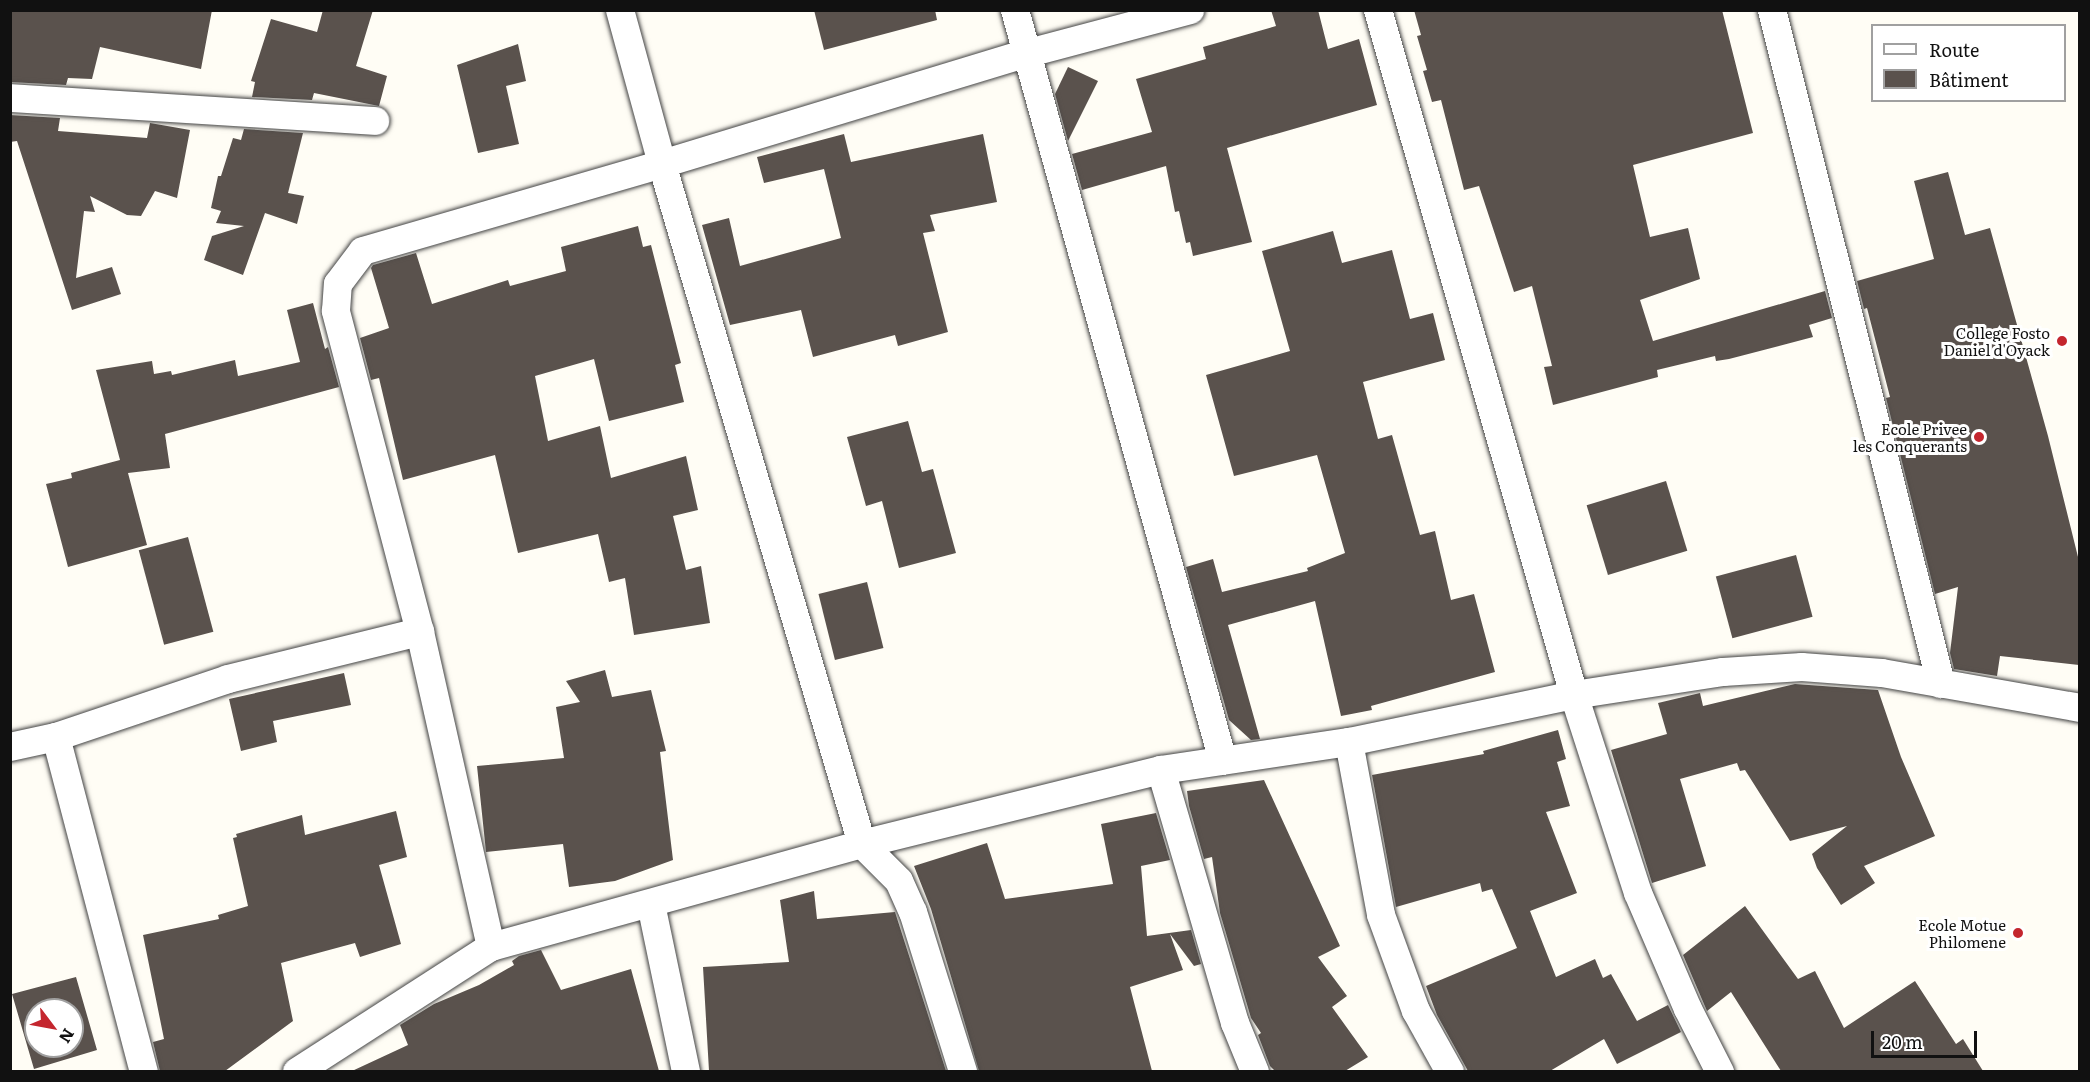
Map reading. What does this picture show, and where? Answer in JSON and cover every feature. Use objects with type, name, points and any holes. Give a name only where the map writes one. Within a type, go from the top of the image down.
[{"type":"street","points":[[620,10],[662,164],[862,844],[899,881],[912,912],[963,1071]]},
{"type":"street","points":[[1015,10],[1025,54],[1223,761]]},
{"type":"street","points":[[491,947],[420,632],[336,311],[338,284],[363,251],[662,164],[1025,54],[1190,10]]},
{"type":"street","points":[[1378,10],[1574,695],[1638,893],[1688,1009],[1720,1071]]},
{"type":"street","points":[[1772,10],[1941,684]]},
{"type":"street","points":[[10,98],[375,121]]},
{"type":"street","points":[[10,747],[56,737],[228,679],[420,632]]},
{"type":"street","points":[[297,1071],[491,947],[862,844],[1161,770],[1350,742],[1574,695],[1722,672],[1802,667],[1882,673],[2079,708]]},
{"type":"street","points":[[56,737],[144,1071]]},
{"type":"street","points":[[1350,742],[1381,915],[1416,1011],[1450,1071]]},
{"type":"street","points":[[1161,770],[1234,1023],[1256,1071]]},
{"type":"street","points":[[651,904],[686,1071]]},
{"type":"building","points":[[10,10],[212,10],[201,69],[100,47],[92,79],[68,78],[66,85],[10,82]]},
{"type":"building","points":[[323,10],[373,10],[356,66],[387,76],[379,106],[314,93],[312,100],[252,97],[255,82],[251,81],[271,19],[317,32]]},
{"type":"building","points":[[814,10],[935,10],[937,20],[824,50]]},
{"type":"building","points":[[1271,10],[1318,10],[1328,49],[1359,39],[1377,105],[1227,148],[1252,242],[1193,256],[1190,242],[1186,243],[1179,211],[1175,212],[1166,166],[1082,190],[1072,154],[1152,132],[1136,79],[1206,59],[1203,47],[1276,26]]},
{"type":"building","points":[[1414,10],[1722,10],[1753,133],[1633,165],[1650,237],[1688,228],[1700,279],[1640,300],[1653,341],[1825,291],[1832,318],[1809,325],[1813,337],[1729,359],[1716,361],[1715,356],[1657,370],[1658,377],[1553,405],[1544,367],[1552,366],[1532,286],[1514,292],[1479,186],[1464,190],[1441,100],[1432,102],[1423,71],[1427,70],[1417,36],[1421,35]]},
{"type":"building","points":[[518,44],[526,81],[506,86],[519,144],[478,153],[457,65]]},
{"type":"building","points":[[1068,67],[1098,81],[1068,141],[1055,94]]},
{"type":"building","points":[[10,115],[60,118],[58,131],[147,138],[150,123],[190,130],[177,198],[155,191],[141,216],[127,215],[90,196],[95,212],[84,211],[76,278],[112,267],[121,294],[72,310],[17,141],[10,142]]},
{"type":"building","points":[[244,129],[303,133],[288,193],[304,196],[297,224],[265,213],[243,275],[204,260],[212,236],[244,226],[216,223],[221,211],[211,208],[218,176],[221,176],[233,138],[241,140]]},
{"type":"building","points":[[844,134],[851,162],[983,134],[997,202],[930,215],[935,231],[923,233],[948,332],[898,346],[895,335],[813,357],[801,310],[730,325],[702,225],[729,218],[740,266],[841,238],[824,169],[764,183],[757,157]]},
{"type":"building","points":[[1948,172],[1965,235],[1990,228],[2048,436],[2079,561],[2079,665],[2000,656],[1997,676],[1954,669],[1950,653],[1958,587],[1935,594],[1886,398],[1890,397],[1867,308],[1864,309],[1857,281],[1934,259],[1914,181]]},
{"type":"building","points":[[638,226],[643,247],[651,245],[681,363],[675,365],[684,402],[609,421],[594,359],[535,376],[548,441],[600,426],[611,478],[686,456],[698,510],[673,516],[686,570],[701,566],[710,623],[634,635],[625,578],[609,582],[598,534],[518,553],[495,455],[403,480],[379,378],[371,380],[360,338],[389,328],[371,268],[373,265],[416,253],[432,304],[508,280],[510,286],[566,271],[561,247]]},
{"type":"building","points":[[1333,231],[1342,263],[1392,250],[1410,319],[1433,313],[1445,360],[1363,382],[1378,439],[1392,435],[1420,535],[1435,531],[1451,600],[1474,594],[1495,672],[1371,706],[1372,710],[1341,716],[1315,601],[1228,625],[1260,739],[1251,740],[1229,720],[1186,567],[1213,559],[1222,592],[1308,571],[1307,568],[1345,553],[1317,455],[1234,476],[1206,375],[1290,351],[1262,251]]},
{"type":"building","points":[[313,303],[325,349],[328,347],[339,387],[165,434],[170,468],[128,473],[147,545],[68,567],[46,484],[72,478],[71,473],[120,460],[96,370],[152,361],[154,374],[171,371],[172,375],[235,360],[238,376],[300,362],[287,310]]},
{"type":"building","points":[[908,421],[922,472],[933,469],[956,553],[899,568],[882,501],[866,506],[847,437]]},
{"type":"building","points":[[1666,481],[1687,551],[1608,575],[1587,505]]},
{"type":"building","points":[[188,537],[213,632],[164,645],[139,550]]},
{"type":"building","points":[[1796,555],[1813,617],[1732,638],[1716,576]]},
{"type":"building","points":[[867,582],[883,648],[835,660],[818,594]]},
{"type":"building","points":[[605,670],[612,697],[651,690],[666,751],[660,752],[673,860],[615,881],[569,887],[563,844],[486,852],[477,766],[564,758],[556,707],[580,702],[566,681]]},
{"type":"building","points":[[344,673],[351,705],[273,721],[277,742],[241,751],[229,699]]},
{"type":"building","points":[[1795,684],[1878,690],[1901,757],[1935,836],[1864,866],[1875,883],[1841,905],[1817,868],[1812,854],[1847,826],[1790,841],[1745,770],[1740,771],[1737,763],[1680,779],[1706,866],[1652,883],[1611,750],[1667,734],[1658,703],[1700,693],[1703,706]]},
{"type":"building","points":[[1558,730],[1566,759],[1557,762],[1570,806],[1546,812],[1577,893],[1530,911],[1556,977],[1595,959],[1603,978],[1611,974],[1637,1021],[1668,1005],[1681,1032],[1617,1064],[1604,1039],[1550,1071],[1468,1071],[1437,1015],[1426,986],[1517,948],[1492,889],[1482,892],[1480,883],[1396,907],[1372,775],[1484,754],[1483,751]]},
{"type":"building","points":[[1264,780],[1340,946],[1318,957],[1347,996],[1332,1007],[1368,1057],[1345,1071],[1275,1071],[1270,1066],[1258,1035],[1261,1033],[1251,1018],[1220,913],[1212,857],[1204,859],[1189,806],[1187,791]]},
{"type":"building","points":[[396,811],[407,857],[379,865],[401,944],[360,957],[355,943],[281,963],[293,1021],[225,1071],[160,1071],[153,1042],[164,1039],[143,935],[219,919],[218,915],[248,906],[233,838],[237,837],[236,834],[302,815],[305,835]]},
{"type":"building","points":[[1156,813],[1170,860],[1141,866],[1147,936],[1191,930],[1201,964],[1194,966],[1170,934],[1183,970],[1130,987],[1152,1071],[979,1071],[931,909],[914,866],[987,843],[1005,899],[1113,884],[1101,824]]},
{"type":"building","points":[[814,891],[817,919],[895,912],[946,1071],[709,1071],[703,967],[789,962],[780,900]]},
{"type":"building","points":[[1745,906],[1798,979],[1815,971],[1844,1028],[1915,981],[1956,1044],[1963,1039],[1983,1071],[1781,1071],[1731,992],[1707,1011],[1683,955]]},
{"type":"building","points":[[541,950],[561,990],[631,969],[659,1071],[352,1071],[408,1045],[400,1025],[434,1004],[479,985],[514,965],[512,961],[519,956]]},
{"type":"building","points":[[76,977],[82,998],[24,998],[24,1035],[12,994]]},
{"type":"building","points":[[84,1005],[97,1050],[84,1054]]},
{"type":"building","points":[[31,1058],[70,1058],[34,1069]]},
{"type":"place","name":"College Fosto Daniel d'Oyack","points":[[2062,341]]},
{"type":"place","name":"Ecole Privee les Conquerants","points":[[1979,437]]},
{"type":"place","name":"Ecole Motue Philomene","points":[[2018,933]]}]
